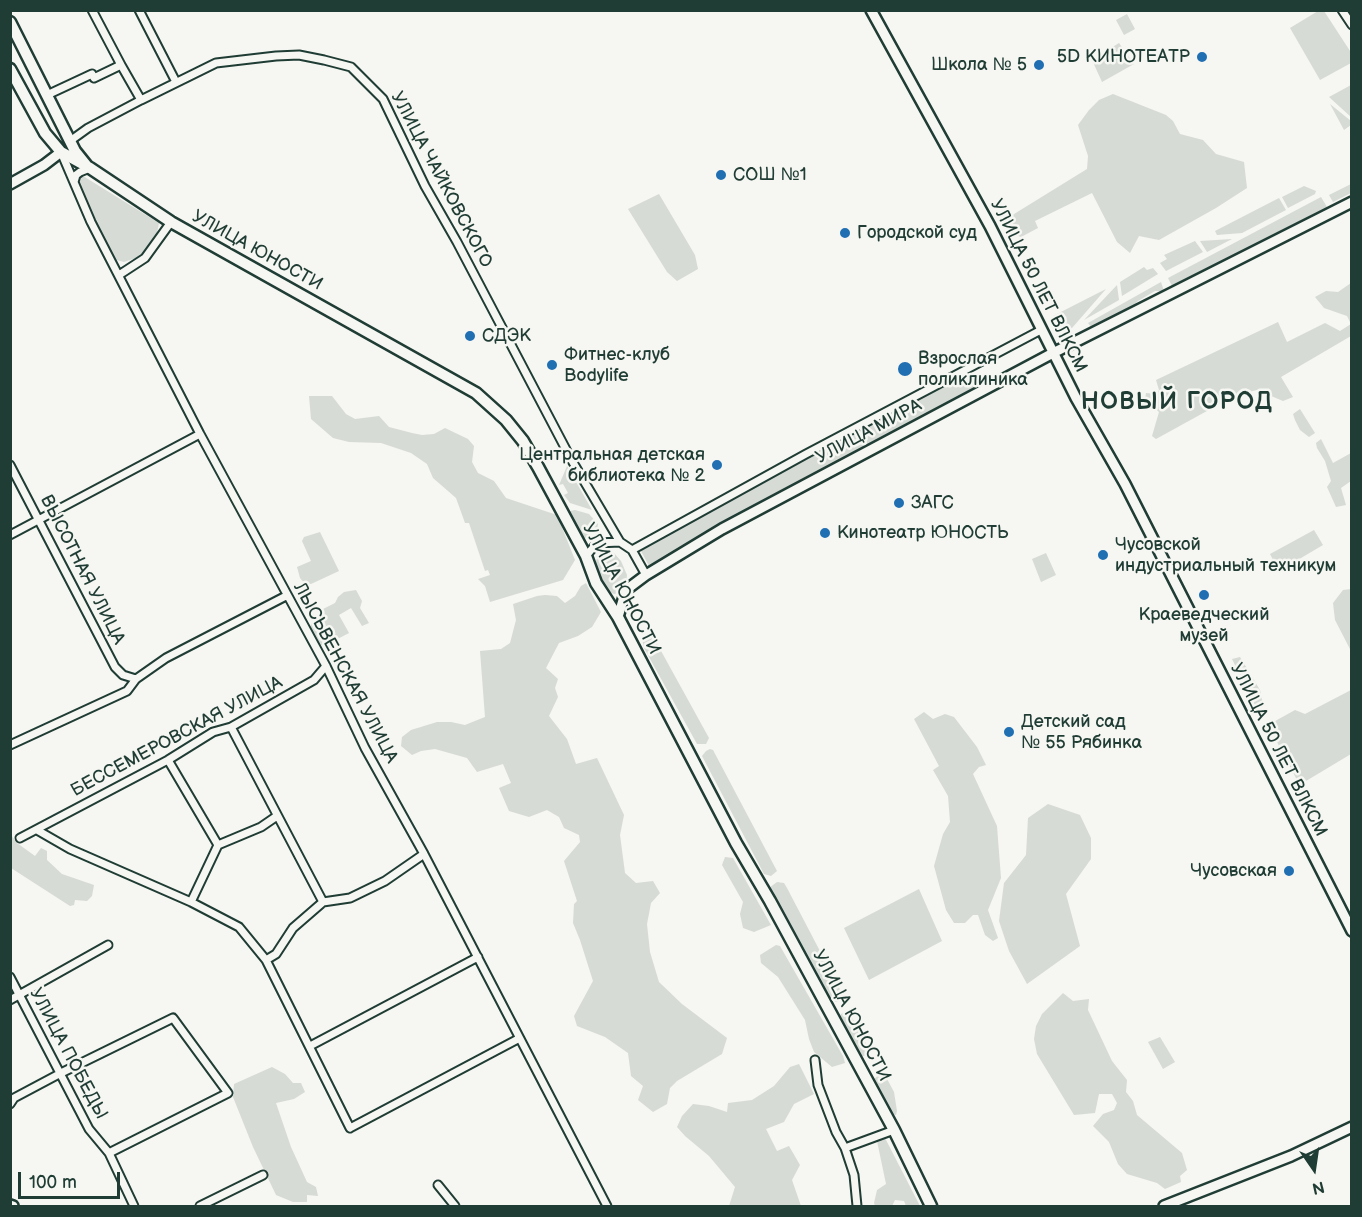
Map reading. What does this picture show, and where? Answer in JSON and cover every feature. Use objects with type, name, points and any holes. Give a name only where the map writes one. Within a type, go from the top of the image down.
[{"type":"main road","points":[[10,22],[70,141],[80,158],[90,168]]},
{"type":"main road","name":"ЛЫСЬВЕНСКАЯ УЛИЦА","points":[[10,69],[45,133],[61,152],[90,168]]},
{"type":"main road","points":[[61,152],[70,141]]},
{"type":"main road","name":"УЛИЦА ЮНОСТИ","points":[[90,168],[171,222],[476,393],[506,420],[523,441],[586,556],[596,582],[618,618],[736,843],[771,902],[894,1130],[931,1206]]},
{"type":"street","points":[[92,10],[141,100]]},
{"type":"street","points":[[139,10],[176,82]]},
{"type":"street","name":"УЛИЦА 50 ЛЕТ ВЛКСМ","points":[[871,10],[990,226],[1076,398],[1125,484],[1352,931]]},
{"type":"street","points":[[1342,10],[1352,25]]},
{"type":"street","name":"УЛИЦА ЧАЙКОВСКОГО","points":[[70,141],[88,128],[216,63],[267,56],[299,55],[351,67],[383,99],[425,186],[457,242],[571,459],[620,542],[632,550],[645,575]]},
{"type":"street","points":[[47,95],[92,74],[94,78],[121,65]]},
{"type":"street","points":[[10,184],[44,165],[61,152]]},
{"type":"street","name":"ЛЫСЬВЕНСКАЯ УЛИЦА","points":[[61,152],[74,185],[118,275],[200,434],[326,666],[364,748],[424,854],[518,1039],[607,1206]]},
{"type":"street","points":[[74,185],[76,175],[90,168]]},
{"type":"street","name":"УЛИЦА МИРА","points":[[618,618],[626,590],[645,575],[753,512],[1053,353],[1352,202]]},
{"type":"street","points":[[118,275],[146,258],[171,222]]},
{"type":"street","name":"УЛИЦА МИРА","points":[[632,550],[806,454],[1041,330]]},
{"type":"street","points":[[10,535],[200,434]]},
{"type":"street","name":"ВЫСОТНАЯ УЛИЦА","points":[[10,465],[115,668],[123,675],[136,678]]},
{"type":"street","points":[[586,556],[597,543],[620,542]]},
{"type":"street","points":[[10,745],[127,691],[136,678],[166,658],[286,596]]},
{"type":"street","name":"БЕССЕМЕРОВСКАЯ УЛИЦА","points":[[20,838],[168,760],[213,732],[231,727],[314,680],[326,666]]},
{"type":"street","points":[[231,727],[323,902]]},
{"type":"street","points":[[168,760],[218,845]]},
{"type":"street","points":[[190,902],[218,845],[261,827],[277,816]]},
{"type":"street","points":[[37,830],[70,849],[190,902],[239,927],[267,960],[350,1128],[518,1039]]},
{"type":"street","points":[[267,960],[276,954],[293,928],[323,902],[350,898],[385,881],[424,854]]},
{"type":"street","points":[[10,1000],[108,945]]},
{"type":"street","points":[[310,1046],[478,957]]},
{"type":"street","name":"УЛИЦА ПОБЕДЫ","points":[[10,977],[89,1129],[109,1153],[134,1206]]},
{"type":"street","points":[[10,1104],[14,1098],[61,1073],[173,1018],[228,1093],[109,1153]]},
{"type":"street","points":[[815,1060],[818,1085],[854,1175],[857,1206]]},
{"type":"street","points":[[1164,1206],[1244,1176],[1352,1127]]},
{"type":"street","points":[[845,1148],[894,1130]]},
{"type":"street","points":[[200,1206],[263,1175]]},
{"type":"street","points":[[438,1185],[455,1206]]},
{"type":"shaded area","points":[[1318,11],[1324,11],[1352,54],[1351,63],[1320,80],[1290,28]]},
{"type":"shaded area","points":[[1127,14],[1135,29],[1124,35],[1116,20]]},
{"type":"shaded area","points":[[1119,43],[1134,64],[1102,82],[1092,60]]},
{"type":"shaded area","points":[[1351,85],[1351,117],[1329,97]]},
{"type":"shaded area","points":[[1113,94],[1166,115],[1173,121],[1180,134],[1203,140],[1216,154],[1244,162],[1247,188],[1159,240],[1139,236],[1130,253],[1117,242],[1092,193],[1035,221],[1038,228],[1021,237],[1013,234],[1008,229],[1006,219],[1087,169],[1088,156],[1078,125],[1099,100]]},
{"type":"shaded area","points":[[1330,104],[1351,121],[1351,125],[1344,130]]},
{"type":"shaded area","points":[[83,176],[159,223],[156,238],[142,256],[124,262],[116,260],[77,185],[77,179]]},
{"type":"shaded area","points":[[1351,184],[1351,193],[1333,202],[1329,195]]},
{"type":"shaded area","points":[[1304,186],[1316,191],[1315,194],[1288,208],[1282,197]]},
{"type":"shaded area","points":[[659,194],[695,255],[698,269],[677,281],[667,272],[628,209]]},
{"type":"shaded area","points":[[1321,197],[1327,207],[1172,286],[1168,278]]},
{"type":"shaded area","points":[[1279,198],[1286,210],[1242,233],[1217,235],[1215,231]]},
{"type":"shaded area","points":[[1232,239],[1207,252],[1200,241]]},
{"type":"shaded area","points":[[1195,241],[1203,252],[1166,271],[1160,263],[1167,259],[1164,255]]},
{"type":"shaded area","points":[[1144,267],[1147,270],[1153,268],[1158,274],[1122,296],[1120,282]]},
{"type":"shaded area","points":[[1161,282],[1164,291],[1155,291],[1092,328],[1088,323]]},
{"type":"shaded area","points":[[1351,283],[1351,324],[1347,316],[1324,308],[1315,297],[1326,291],[1338,292]]},
{"type":"shaded area","points":[[1117,285],[1119,300],[1084,320]]},
{"type":"shaded area","points":[[1106,289],[1072,328],[1062,333],[1053,316]]},
{"type":"shaded area","points":[[1278,322],[1287,342],[1325,323],[1340,331],[1351,324],[1351,336],[1281,377],[1293,397],[1283,401],[1257,390],[1236,395],[1156,439],[1152,436],[1159,412],[1145,399],[1146,393],[1156,394],[1159,390],[1156,380]]},
{"type":"shaded area","points":[[972,374],[979,385],[914,424],[649,566],[640,549],[886,415]]},
{"type":"shaded area","points":[[309,396],[332,396],[346,414],[355,419],[379,416],[389,427],[412,433],[434,434],[445,428],[468,439],[474,446],[472,462],[478,473],[494,481],[506,498],[557,515],[575,560],[563,580],[490,602],[485,586],[478,579],[490,575],[488,570],[485,571],[469,523],[465,523],[456,498],[433,478],[427,464],[411,453],[381,443],[349,442],[333,438],[311,419]]},
{"type":"shaded area","points":[[1300,409],[1315,433],[1309,437],[1300,430],[1293,414]]},
{"type":"shaded area","points":[[1321,439],[1333,463],[1351,453],[1351,481],[1341,488],[1346,505],[1336,507],[1327,487],[1331,481],[1316,443]]},
{"type":"shaded area","points":[[567,466],[592,510],[570,503],[564,495],[568,493],[563,484],[559,485]]},
{"type":"shaded area","points":[[570,511],[589,514],[598,524],[597,530],[585,538],[580,538],[569,516]]},
{"type":"shaded area","points":[[1314,530],[1323,545],[1279,571],[1270,554]]},
{"type":"shaded area","points":[[320,532],[339,571],[311,584],[304,583],[297,567],[311,561],[302,541],[304,537]]},
{"type":"shaded area","points":[[606,551],[614,553],[621,561],[627,575],[623,591],[619,593],[614,594],[606,590],[596,572],[596,561],[599,554]]},
{"type":"shaded area","points":[[1046,553],[1056,575],[1041,582],[1032,559]]},
{"type":"shaded area","points":[[586,583],[601,612],[592,627],[578,636],[559,643],[546,668],[558,679],[555,688],[558,697],[549,716],[567,739],[576,764],[597,758],[624,815],[620,835],[625,873],[636,883],[653,881],[660,893],[651,903],[647,924],[650,952],[659,982],[682,1004],[727,1038],[722,1054],[677,1081],[670,1088],[667,1104],[653,1112],[638,1100],[643,1086],[631,1076],[628,1053],[605,1037],[577,1026],[574,1016],[593,981],[573,923],[574,904],[577,901],[564,861],[580,842],[579,835],[564,828],[559,817],[547,810],[529,817],[509,811],[499,788],[511,783],[503,764],[477,772],[467,758],[435,749],[412,755],[401,746],[402,737],[411,730],[437,722],[465,725],[485,717],[480,651],[501,649],[510,643],[516,620],[513,604],[545,595],[557,596],[565,603],[575,596],[581,586]]},
{"type":"shaded area","points":[[1352,589],[1351,651],[1335,620],[1333,603],[1343,590]]},
{"type":"shaded area","points":[[356,590],[362,601],[360,608],[369,623],[362,626],[351,608],[339,615],[349,633],[324,646],[318,644],[310,629],[311,624],[323,609],[335,603],[344,592]]},
{"type":"shaded area","points":[[647,634],[655,640],[709,738],[706,744],[697,744],[644,648],[642,638]]},
{"type":"shaded area","points":[[1240,657],[1260,690],[1263,705],[1257,709],[1232,659]]},
{"type":"shaded area","points":[[1351,690],[1351,754],[1306,781],[1297,780],[1268,725],[1295,710],[1305,714]]},
{"type":"shaded area","points":[[924,712],[933,719],[945,714],[954,717],[977,747],[986,765],[979,767],[973,774],[997,826],[1001,878],[988,910],[998,938],[993,941],[985,935],[978,915],[973,915],[965,923],[954,923],[946,910],[934,866],[943,834],[950,822],[948,796],[933,770],[939,766],[914,719]]},
{"type":"shaded area","points":[[710,749],[713,750],[777,871],[771,876],[764,874],[702,756]]},
{"type":"shaded area","points":[[1048,804],[1080,815],[1091,838],[1091,859],[1066,894],[1080,946],[1027,984],[1009,951],[999,921],[1004,883],[1026,855],[1028,818]]},
{"type":"shaded area","points":[[11,835],[17,843],[35,856],[41,848],[47,851],[47,860],[62,874],[94,885],[92,896],[87,901],[75,900],[74,905],[70,906],[11,868]]},
{"type":"shaded area","points":[[725,857],[733,858],[771,925],[754,932],[743,928],[740,914],[743,902],[722,865]]},
{"type":"shaded area","points":[[777,882],[784,883],[787,888],[844,997],[842,1000],[836,1002],[826,994],[769,888]]},
{"type":"shaded area","points":[[919,889],[942,941],[869,980],[844,928]]},
{"type":"shaded area","points":[[776,945],[780,946],[845,1063],[832,1067],[814,1052],[805,1020],[778,977],[761,963],[760,955]]},
{"type":"shaded area","points":[[1063,993],[1073,1001],[1089,999],[1088,1010],[1112,1061],[1127,1080],[1126,1092],[1133,1101],[1137,1115],[1182,1153],[1187,1170],[1180,1176],[1181,1182],[1165,1189],[1157,1183],[1127,1174],[1118,1164],[1109,1142],[1093,1126],[1103,1114],[1114,1110],[1117,1103],[1112,1094],[1099,1094],[1095,1113],[1074,1115],[1037,1054],[1034,1039],[1036,1026],[1042,1014]]},
{"type":"shaded area","points":[[845,1011],[849,1012],[870,1051],[869,1056],[860,1056],[840,1015]]},
{"type":"shaded area","points":[[1160,1037],[1175,1062],[1163,1069],[1148,1042]]},
{"type":"shaded area","points":[[799,1064],[814,1094],[794,1104],[784,1122],[766,1129],[777,1151],[789,1146],[800,1165],[792,1180],[801,1206],[729,1206],[735,1187],[709,1156],[677,1127],[682,1116],[693,1104],[727,1112],[728,1103],[752,1100],[774,1086],[790,1067]]},
{"type":"shaded area","points":[[272,1067],[285,1074],[293,1083],[301,1083],[305,1092],[294,1099],[276,1103],[291,1147],[307,1182],[316,1187],[318,1196],[307,1195],[307,1202],[293,1202],[276,1195],[233,1097],[234,1084]]},
{"type":"shaded area","points":[[879,1075],[885,1075],[894,1092],[896,1115],[891,1114],[874,1079]]},
{"type":"shaded area","points":[[885,1138],[920,1206],[906,1206],[904,1201],[895,1200],[892,1206],[875,1206],[877,1190],[886,1184],[877,1141]]},
{"type":"place","name":"5D КИНОТЕАТР","points":[[1202,57]]},
{"type":"place","name":"Школа № 5","points":[[1039,65]]},
{"type":"place","name":"СОШ №1","points":[[721,175]]},
{"type":"place","name":"Городской суд","points":[[845,233]]},
{"type":"place","name":"СДЭК","points":[[470,336]]},
{"type":"place","name":"Фитнес-клуб Bodylife","points":[[552,365]]},
{"type":"place","name":"Взрослая поликлиника","points":[[905,369]]},
{"type":"place","name":"Центральная детская библиотека № 2","points":[[717,465]]},
{"type":"place","name":"ЗАГС","points":[[899,503]]},
{"type":"place","name":"Кинотеатр ЮНОСТЬ","points":[[825,533]]},
{"type":"place","name":"Чусовской индустриальный техникум","points":[[1103,555]]},
{"type":"place","name":"Краеведческий музей","points":[[1204,595]]},
{"type":"place","name":"Детский сад № 55 Рябинка","points":[[1009,732]]},
{"type":"place","name":"Чусовская","points":[[1289,871]]},
{"type":"district","name":"НОВЫЙ ГОРОД","points":[[1177,403]]}]
